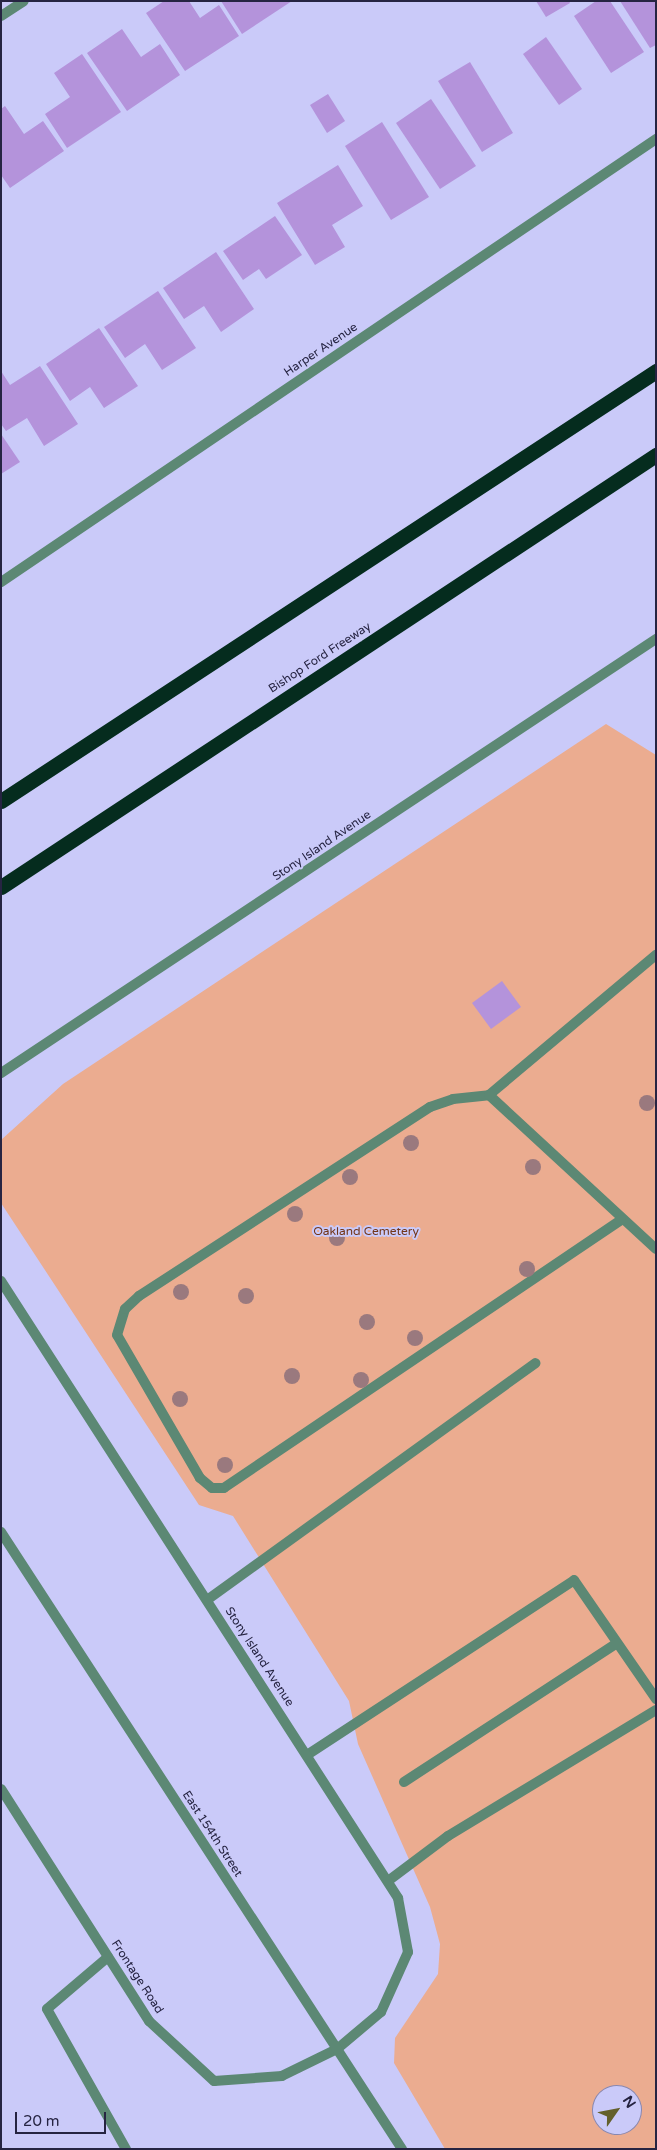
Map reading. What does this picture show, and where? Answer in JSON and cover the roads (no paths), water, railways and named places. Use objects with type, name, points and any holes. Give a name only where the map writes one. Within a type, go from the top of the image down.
[{"type":"highway","points":[[1,801],[656,371]]},
{"type":"highway","name":"Bishop Ford Freeway","points":[[1,887],[656,455]]},
{"type":"street","points":[[1,16],[24,1]]},
{"type":"street","name":"Harper Avenue","points":[[1,582],[656,138]]},
{"type":"street","name":"Stony Island Avenue","points":[[1,1073],[656,639]]},
{"type":"street","points":[[621,1220],[241,1479],[212,1488],[200,1478],[123,1350],[117,1335],[125,1309],[139,1296],[430,1107],[452,1098],[489,1096],[656,955]]},
{"type":"street","points":[[489,1096],[621,1220],[656,1249]]},
{"type":"street","name":"Stony Island Avenue","points":[[1,1281],[398,1898],[408,1952],[381,2012],[337,2049]]},
{"type":"street","points":[[208,1600],[536,1363]]},
{"type":"street","name":"East 154th Street","points":[[1,1532],[402,2149]]},
{"type":"street","points":[[307,1755],[574,1580],[656,1699]]},
{"type":"street","points":[[404,1782],[617,1643]]},
{"type":"street","points":[[388,1881],[448,1836],[656,1710]]},
{"type":"street","name":"Frontage Road","points":[[1,1789],[149,2021],[214,2081],[282,2076],[337,2049]]},
{"type":"street","points":[[108,1957],[47,2009],[126,2149]]},
{"type":"park label","name":"Oakland Cemetery","points":[[366,1232]]}]
